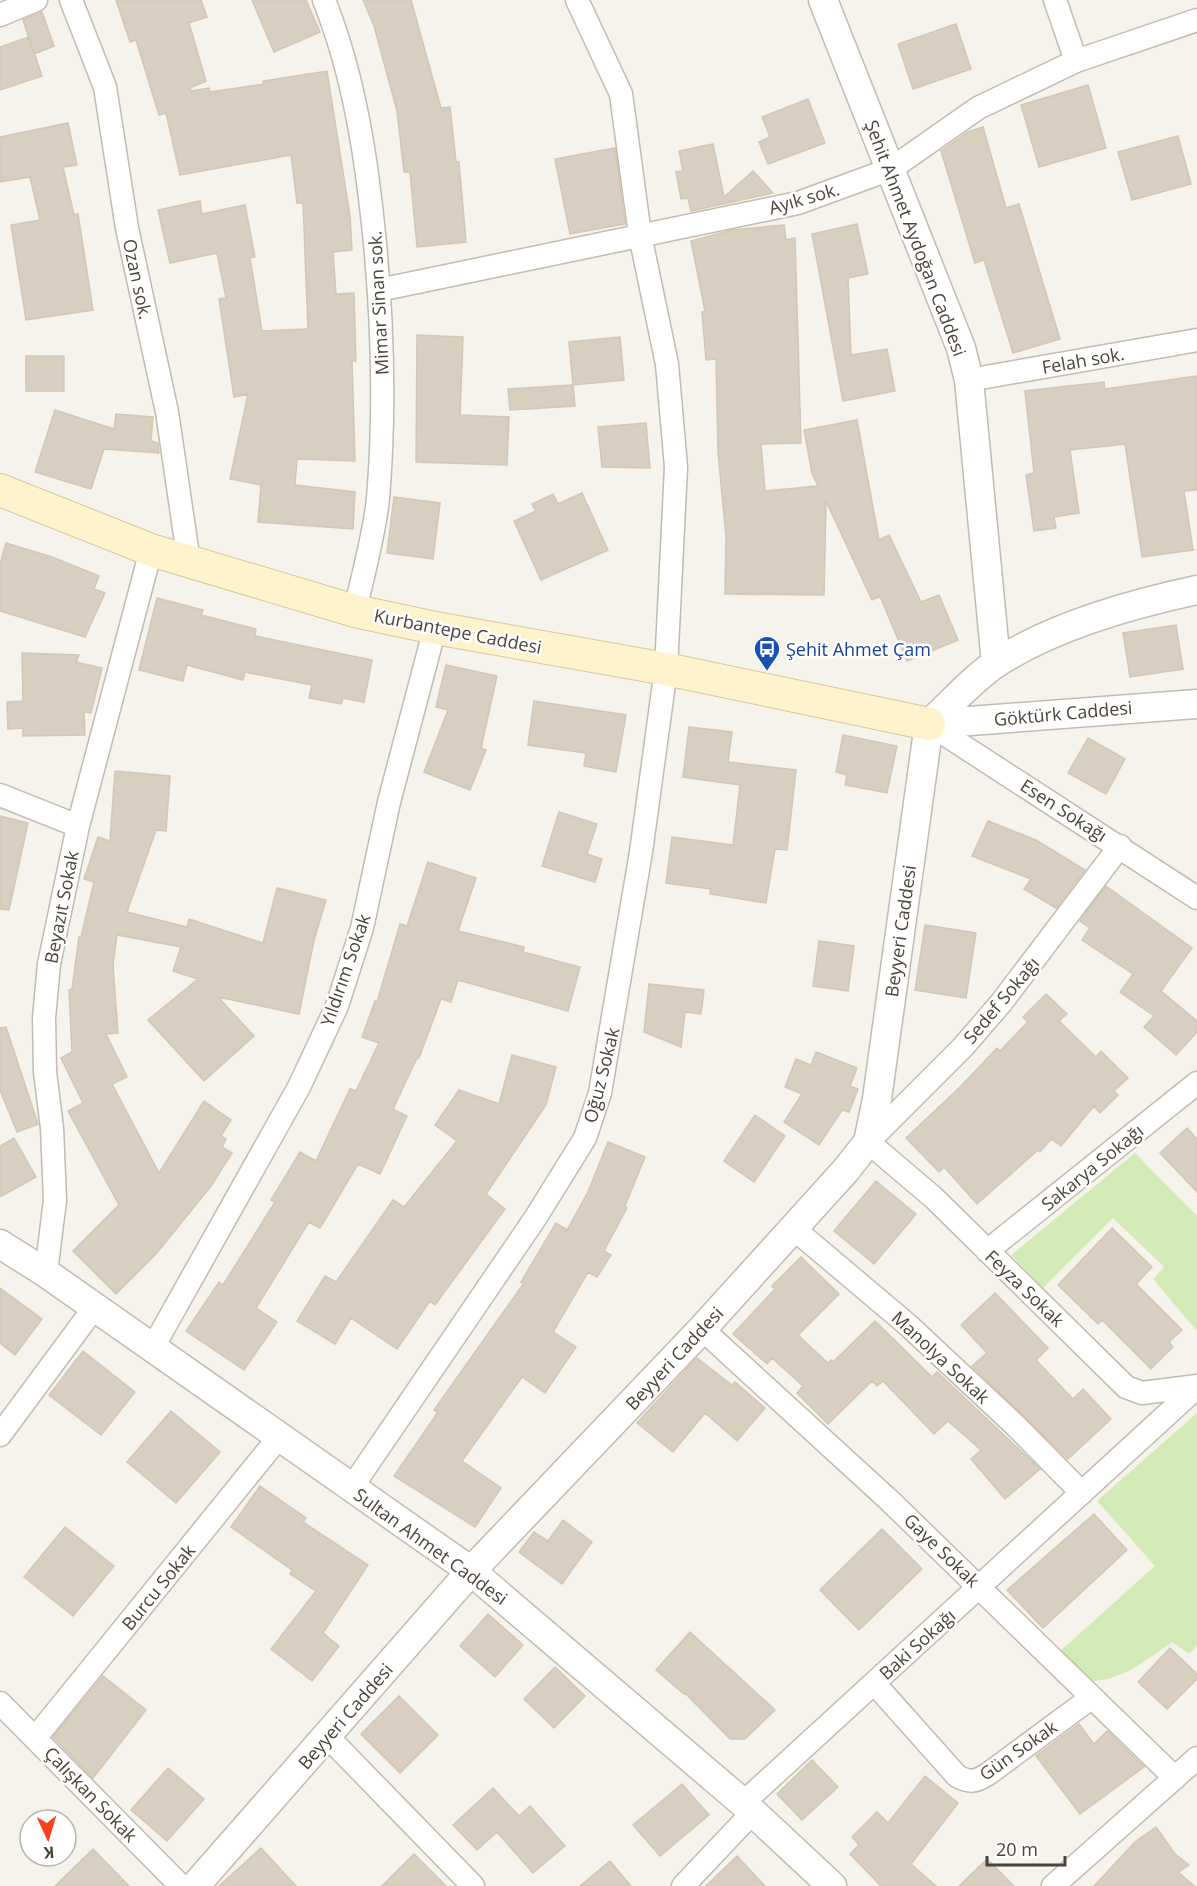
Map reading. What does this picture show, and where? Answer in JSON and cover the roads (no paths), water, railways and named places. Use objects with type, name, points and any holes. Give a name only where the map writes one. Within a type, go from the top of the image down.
[{"type":"main road","name":"Kurbantepe Caddesi","points":[[0,490],[151,550],[355,611],[435,628],[666,669],[929,724]]},
{"type":"street","points":[[0,15],[36,0]]},
{"type":"street","name":"Ozan sok.","points":[[71,0],[105,87],[127,228],[167,412],[189,562]]},
{"type":"street","name":"Mimar Sinan sok.","points":[[324,0],[351,77],[370,186],[379,290],[383,396],[378,501],[355,611]]},
{"type":"street","points":[[563,0],[581,9]]},
{"type":"street","name":"Şehit Ahmet Aydoğan Caddesi","points":[[823,0],[961,348],[969,380],[996,663]]},
{"type":"street","points":[[1055,0],[1076,61]]},
{"type":"street","name":"Oğuz Sokak","points":[[352,1487],[536,1217],[585,1138],[594,1115],[617,1005],[666,669],[676,468],[667,364],[640,235],[621,94],[581,9]]},
{"type":"street","name":"Ayık sok.","points":[[379,290],[798,203],[891,169],[978,108],[1076,61],[1197,20]]},
{"type":"street","name":"Felah sok.","points":[[969,380],[1197,340]]},
{"type":"street","name":"Beyazıt Sokak","points":[[46,1273],[55,1200],[52,1128],[45,1072],[44,1018],[49,964],[78,826],[151,550]]},
{"type":"street","points":[[929,724],[996,663],[1029,645],[1110,614],[1197,591]]},
{"type":"street","name":"Yıldırım Sokak","points":[[152,1349],[299,1087],[337,1006],[362,927],[389,802],[435,628]]},
{"type":"street","name":"Göktürk Caddesi","points":[[929,724],[1197,704]]},
{"type":"street","name":"Esen Sokağı","points":[[929,724],[1197,898]]},
{"type":"street","name":"Beyyeri Caddesi","points":[[195,1886],[471,1571],[702,1329],[868,1142],[877,1099],[929,724]]},
{"type":"street","points":[[0,795],[78,826]]},
{"type":"street","name":"Sedef Sokağı","points":[[868,1142],[963,1047],[993,1012],[1120,846]]},
{"type":"street","name":"Sakarya Sokağı","points":[[987,1251],[1197,1083]]},
{"type":"street","name":"Feyza Sokak","points":[[868,1142],[934,1198],[1126,1387],[1142,1393],[1197,1387]]},
{"type":"street","name":"Manolya Sokak","points":[[793,1228],[908,1325],[1015,1425],[1082,1493]]},
{"type":"street","name":"Sultan Ahmet Caddesi","points":[[0,1244],[46,1273],[471,1571],[748,1807],[832,1886]]},
{"type":"street","points":[[0,1435],[94,1308]]},
{"type":"street","name":"Gaye Sokak","points":[[702,1329],[979,1586],[1175,1778]]},
{"type":"street","name":"Baki Sokağı","points":[[683,1886],[748,1807],[874,1683],[1197,1387]]},
{"type":"street","name":"Burcu Sokak","points":[[36,1737],[279,1437]]},
{"type":"street","name":"Gün Sokak","points":[[874,1683],[957,1776],[968,1782],[977,1781],[988,1774],[1091,1698]]},
{"type":"street","name":"Çalışkan Sokak","points":[[0,1702],[181,1886]]},
{"type":"street","points":[[327,1736],[473,1886]]},
{"type":"street","points":[[1053,1886],[1197,1758]]},
{"type":"place","name":"Şehit Ahmet Çam","points":[[767,672]]}]
